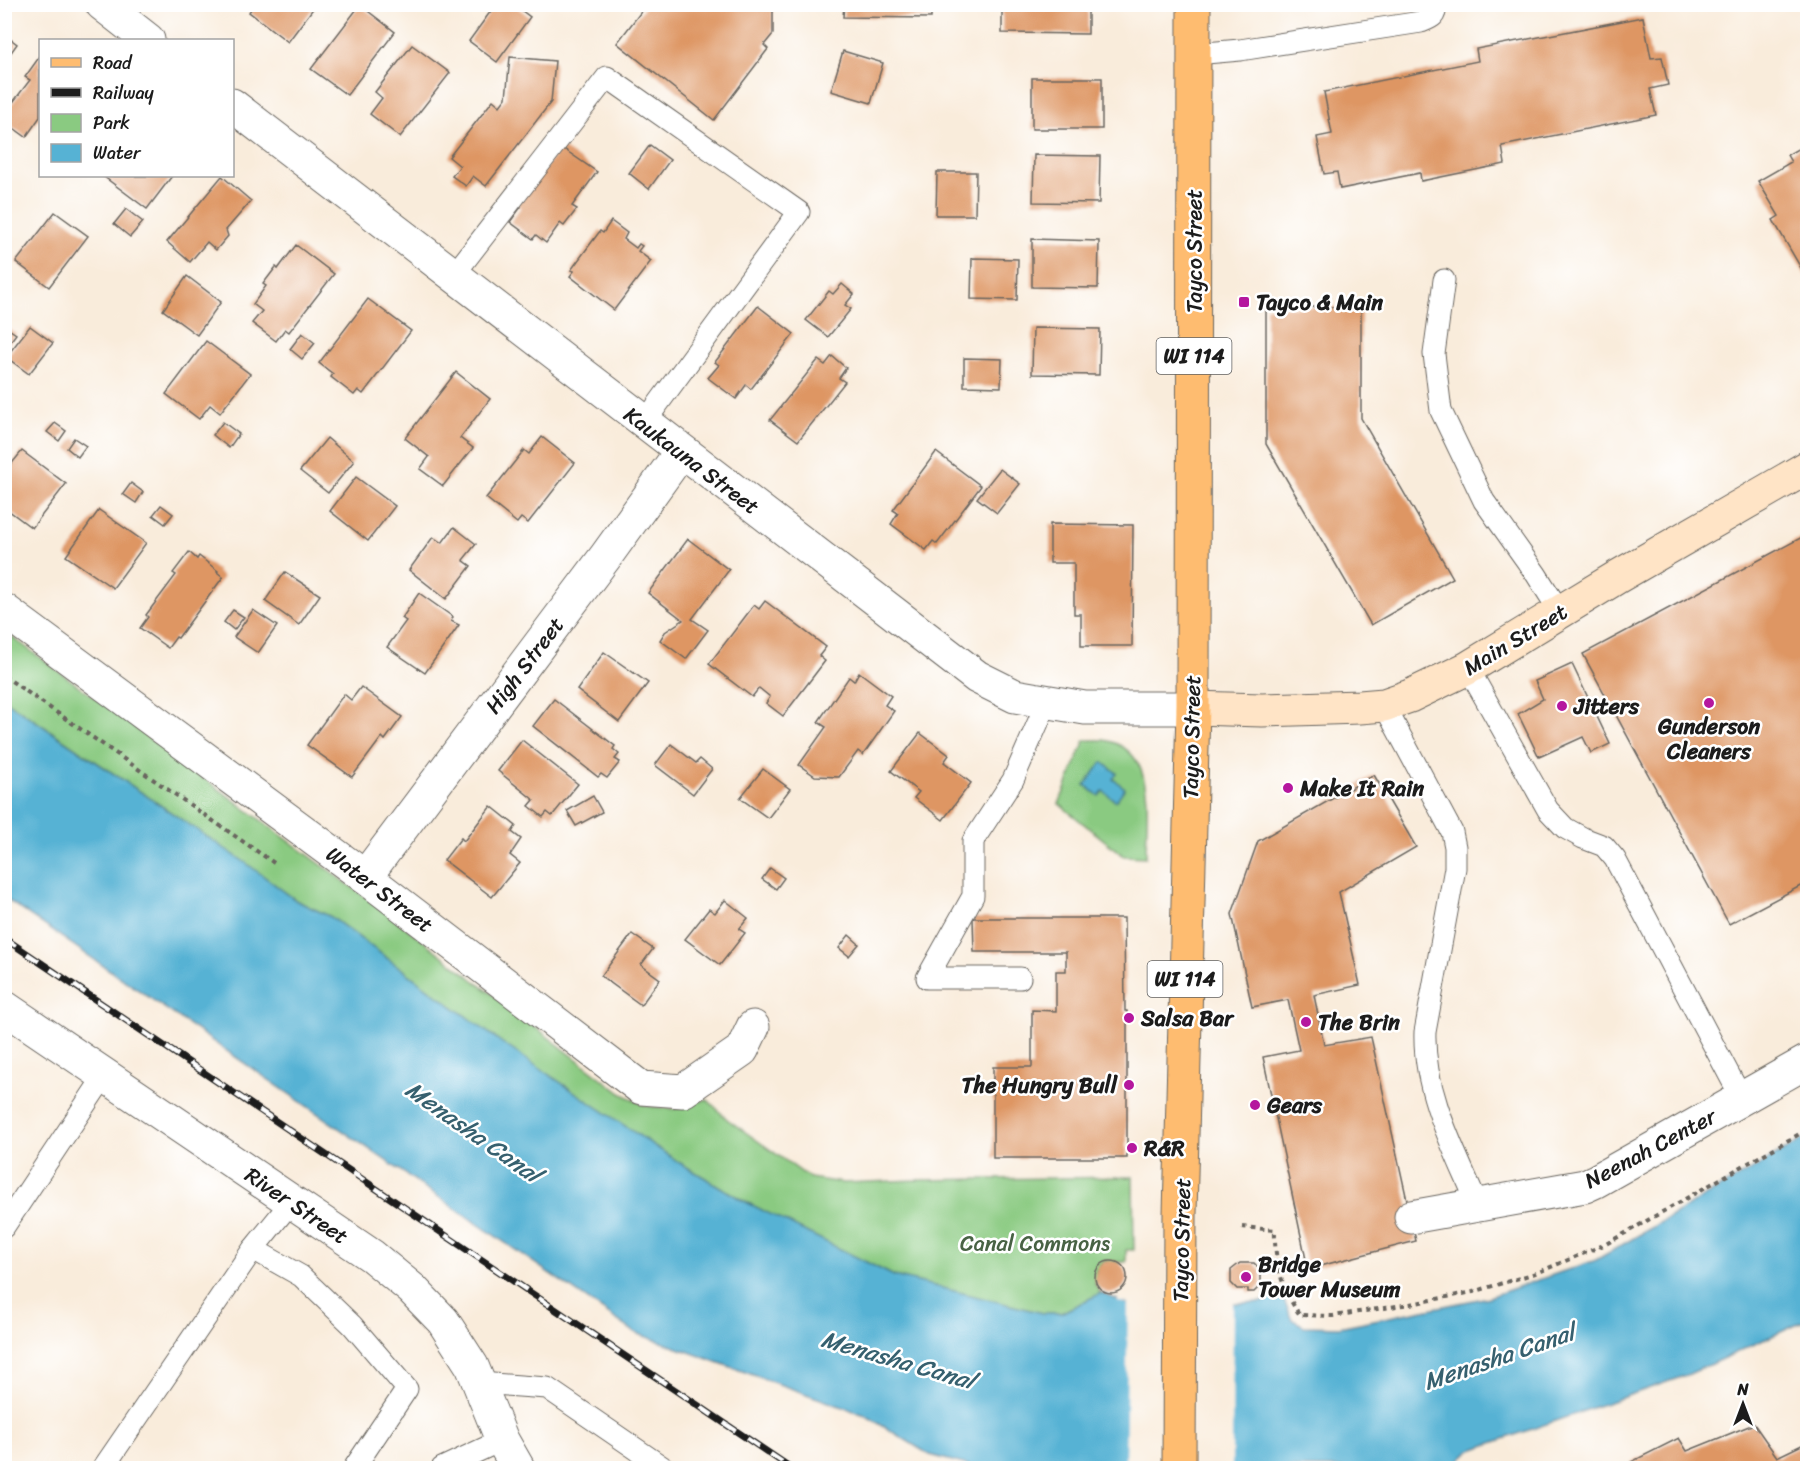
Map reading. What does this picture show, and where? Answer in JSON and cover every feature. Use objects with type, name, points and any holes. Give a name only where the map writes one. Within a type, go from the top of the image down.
[{"type":"main road","name":"Tayco Street","points":[[1179,1468],[1180,1250],[1193,708],[1194,4]]},
{"type":"main road","name":"Main Street","points":[[1193,708],[1262,710],[1360,707],[1384,705],[1410,696],[1468,668],[1808,467]]},
{"type":"street","points":[[102,4],[147,39]]},
{"type":"street","name":"Kaukauna Street","points":[[234,107],[977,677],[1015,696],[1085,708],[1193,708]]},
{"type":"street","name":"High Street","points":[[364,877],[606,556],[681,452]]},
{"type":"street","name":"Water Street","points":[[4,610],[364,877],[640,1088],[683,1091],[742,1050],[753,1027]]},
{"type":"street","name":"River Street","points":[[4,1007],[372,1256],[412,1289],[443,1321],[472,1366],[502,1440],[518,1468]]},
{"type":"street","name":"Neenah Center","points":[[1411,1217],[1585,1186],[1808,1061]]},
{"type":"lane","points":[[1195,54],[1262,47],[1421,22],[1435,15],[1436,4]]},
{"type":"lane","points":[[453,276],[607,77],[799,212],[644,423]]},
{"type":"lane","points":[[1444,280],[1434,354],[1441,411],[1484,501],[1560,612]]},
{"type":"lane","points":[[1468,668],[1548,810],[1565,828],[1604,846],[1615,859],[1742,1099]]},
{"type":"lane","points":[[1020,978],[927,978],[973,897],[973,841],[1013,780],[1047,702]]},
{"type":"lane","points":[[1384,705],[1452,832],[1455,848],[1452,886],[1425,1032],[1426,1065],[1439,1108],[1478,1205]]},
{"type":"lane","points":[[4,1227],[105,1075]]},
{"type":"lane","points":[[103,1468],[253,1249],[292,1202]]},
{"type":"lane","points":[[253,1249],[302,1276],[352,1326],[407,1389],[354,1468]]},
{"type":"lane","points":[[479,1383],[546,1388],[664,1468]]},
{"type":"lane","points":[[442,1468],[502,1440]]},
{"type":"path","points":[[4,676],[274,863]]},
{"type":"path","points":[[1242,1227],[1275,1230],[1275,1247],[1280,1274],[1290,1301],[1300,1315],[1333,1316],[1416,1303],[1473,1292],[1539,1272],[1606,1244],[1808,1129]]},
{"type":"green space","name":"Canal Commons","points":[[4,631],[383,910],[621,1093],[646,1106],[675,1109],[707,1099],[727,1119],[810,1178],[843,1183],[1133,1177],[1134,1250],[1126,1250],[1126,1262],[1104,1261],[1096,1270],[1095,1285],[1101,1293],[1061,1313],[1042,1313],[894,1276],[742,1200],[680,1163],[505,1045],[331,917],[297,901],[246,863],[5,700]]},
{"type":"green space","points":[[1085,740],[1109,741],[1125,748],[1135,759],[1146,789],[1146,857],[1124,856],[1059,804]]},
{"type":"water","name":"Menasha Canal","points":[[4,700],[246,863],[297,901],[331,917],[505,1045],[680,1163],[742,1200],[894,1276],[1042,1313],[1061,1313],[1101,1293],[1126,1303],[1240,1303],[1263,1302],[1278,1288],[1293,1320],[1304,1326],[1339,1327],[1489,1297],[1596,1260],[1807,1137],[1807,1320],[1687,1375],[1469,1451],[1451,1468],[978,1468],[930,1455],[865,1415],[636,1333],[5,898]]},
{"type":"water","points":[[1102,762],[1117,773],[1113,779],[1125,788],[1116,801],[1103,791],[1099,796],[1085,785]]},
{"type":"pier","points":[[1118,1296],[1127,1300],[1233,1300],[1232,1468],[1125,1468],[1128,1303],[1118,1302]]},
{"type":"building","points":[[254,4],[314,4],[315,6],[288,42],[249,12]]},
{"type":"building","points":[[496,4],[513,4],[530,17],[497,62],[469,41]]},
{"type":"building","points":[[647,4],[773,4],[773,34],[764,45],[768,49],[714,120],[617,43]]},
{"type":"building","points":[[844,4],[931,4],[931,18],[843,17]]},
{"type":"building","points":[[1002,4],[1088,4],[1088,34],[1002,33]]},
{"type":"building","points":[[360,5],[395,32],[347,95],[311,69]]},
{"type":"building","points":[[1643,17],[1651,58],[1662,57],[1668,85],[1650,89],[1656,115],[1502,146],[1505,164],[1421,181],[1420,173],[1340,189],[1337,172],[1324,174],[1317,137],[1332,134],[1324,92],[1478,61],[1476,49]]},
{"type":"building","points":[[5,35],[17,44],[5,61]]},
{"type":"building","points":[[412,45],[450,73],[400,137],[370,114],[382,98],[375,92]]},
{"type":"building","points":[[843,51],[883,63],[871,103],[831,91]]},
{"type":"building","points":[[39,57],[39,118],[26,137],[4,121],[4,114],[30,80],[25,77]]},
{"type":"building","points":[[510,57],[555,61],[551,102],[486,186],[473,176],[466,186],[452,176],[460,166],[449,157],[493,100],[500,106],[506,98]]},
{"type":"building","points":[[1032,78],[1102,78],[1102,129],[1032,129]]},
{"type":"building","points":[[1808,143],[1808,280],[1773,220],[1779,216],[1758,181],[1791,162],[1787,155]]},
{"type":"building","points":[[650,145],[670,160],[649,189],[629,173]]},
{"type":"building","points":[[561,147],[597,172],[572,206],[577,209],[564,226],[560,223],[546,243],[536,235],[533,239],[510,222],[521,207],[517,204]]},
{"type":"building","points":[[1034,155],[1100,156],[1099,203],[1033,202]]},
{"type":"building","points":[[937,172],[976,172],[975,215],[936,215]]},
{"type":"building","points":[[104,177],[171,177],[147,209]]},
{"type":"building","points":[[221,177],[251,201],[226,230],[228,236],[216,250],[207,242],[190,262],[167,242]]},
{"type":"building","points":[[126,209],[143,222],[130,237],[114,224]]},
{"type":"building","points":[[55,212],[88,236],[49,287],[16,262]]},
{"type":"building","points":[[611,221],[627,233],[624,239],[636,248],[639,244],[642,246],[638,251],[651,261],[614,310],[570,276],[574,271],[571,270],[600,231],[603,233]]},
{"type":"building","points":[[1032,239],[1099,241],[1098,288],[1032,287]]},
{"type":"building","points":[[296,245],[334,274],[289,332],[285,329],[276,341],[252,323],[262,311],[253,304],[266,286],[263,284]]},
{"type":"building","points":[[972,258],[1018,259],[1017,300],[971,299]]},
{"type":"building","points":[[187,276],[221,302],[197,335],[163,310]]},
{"type":"building","points":[[842,284],[854,294],[845,305],[851,309],[828,337],[806,320],[829,291],[833,294]]},
{"type":"building","points":[[368,299],[411,331],[363,394],[358,390],[354,395],[331,377],[333,374],[319,363]]},
{"type":"building","points":[[758,306],[794,334],[751,389],[746,385],[736,399],[708,378],[719,365],[715,362]]},
{"type":"building","points":[[1266,307],[1361,307],[1361,418],[1453,578],[1371,625],[1266,444]]},
{"type":"building","points":[[4,326],[16,334],[4,350]]},
{"type":"building","points":[[30,326],[53,343],[29,374],[6,357]]},
{"type":"building","points":[[1033,328],[1100,329],[1099,375],[1032,374]]},
{"type":"building","points":[[302,333],[315,343],[302,359],[290,349]]},
{"type":"building","points":[[206,341],[250,374],[220,413],[210,405],[199,419],[166,394]]},
{"type":"building","points":[[832,356],[846,368],[839,378],[845,382],[798,441],[770,420],[818,360],[825,365]]},
{"type":"building","points":[[964,358],[1002,359],[1001,387],[964,386]]},
{"type":"building","points":[[456,372],[490,399],[460,438],[473,448],[443,486],[420,469],[429,457],[405,438]]},
{"type":"building","points":[[223,422],[239,434],[229,448],[213,435]]},
{"type":"building","points":[[55,423],[66,431],[59,441],[47,432]]},
{"type":"building","points":[[542,437],[575,463],[528,523],[521,518],[517,523],[486,498],[524,450],[529,454]]},
{"type":"building","points":[[74,438],[86,446],[78,457],[67,448]]},
{"type":"building","points":[[327,438],[354,461],[328,493],[300,471]]},
{"type":"building","points":[[22,451],[66,484],[32,528],[4,507],[4,473]]},
{"type":"building","points":[[936,452],[981,486],[937,544],[933,541],[926,550],[891,524],[898,513],[893,510]]},
{"type":"building","points":[[1000,469],[1020,484],[997,513],[977,498]]},
{"type":"building","points":[[356,477],[395,506],[368,541],[330,511]]},
{"type":"building","points":[[131,483],[143,492],[136,503],[123,494]]},
{"type":"building","points":[[161,505],[173,514],[165,524],[153,515]]},
{"type":"building","points":[[99,510],[146,543],[113,588],[66,556]]},
{"type":"building","points":[[1050,524],[1133,525],[1132,646],[1081,646],[1081,614],[1074,614],[1074,563],[1050,563]]},
{"type":"building","points":[[454,527],[476,544],[463,560],[471,566],[446,599],[409,570],[433,537],[442,543]]},
{"type":"building","name":"Gunderson Cleaners","points":[[1808,534],[1808,882],[1729,924],[1583,654]]},
{"type":"building","points":[[688,539],[729,570],[692,619],[708,630],[686,659],[660,640],[665,632],[683,620],[648,593]]},
{"type":"building","points":[[189,552],[197,559],[199,556],[223,577],[168,648],[140,628],[148,617],[146,615],[176,575],[173,573]]},
{"type":"building","points":[[285,572],[320,595],[299,625],[265,601]]},
{"type":"building","points":[[419,593],[453,617],[451,621],[459,625],[425,673],[387,647],[406,621],[402,618]]},
{"type":"building","points":[[765,601],[826,647],[819,656],[825,661],[783,716],[766,703],[770,697],[759,688],[752,697],[709,664],[754,605],[759,609]]},
{"type":"building","points":[[233,610],[244,617],[234,630],[224,622]]},
{"type":"building","points":[[253,610],[277,626],[258,653],[234,637]]},
{"type":"building","points":[[604,652],[648,683],[619,722],[577,690]]},
{"type":"building","name":"Jitters","points":[[1572,664],[1610,744],[1591,753],[1583,737],[1539,757],[1518,714],[1543,699],[1535,681]]},
{"type":"building","points":[[859,672],[891,696],[885,705],[894,711],[863,755],[858,751],[839,777],[815,776],[799,765],[826,727],[818,722],[849,677],[854,681]]},
{"type":"building","points":[[361,687],[402,717],[385,740],[382,737],[352,777],[307,745],[344,694],[351,700]]},
{"type":"building","points":[[554,699],[615,746],[613,749],[619,754],[615,759],[620,762],[607,778],[601,774],[598,777],[533,726]]},
{"type":"building","points":[[920,733],[949,755],[944,762],[971,783],[943,820],[914,798],[919,792],[891,771]]},
{"type":"building","points":[[522,740],[578,784],[552,816],[547,812],[543,817],[529,806],[534,800],[498,771]]},
{"type":"building","points":[[671,744],[696,763],[700,759],[712,769],[693,794],[655,765]]},
{"type":"building","points":[[763,769],[790,789],[768,818],[740,798]]},
{"type":"building","name":"The Brin","points":[[1374,775],[1416,847],[1339,892],[1360,985],[1314,995],[1324,1045],[1371,1037],[1416,1241],[1308,1269],[1263,1057],[1299,1050],[1288,1000],[1252,1007],[1232,914],[1258,841]]},
{"type":"building","points":[[593,796],[602,812],[576,826],[567,811]]},
{"type":"building","points":[[491,806],[516,826],[512,832],[521,839],[510,855],[520,863],[492,897],[444,860],[461,838],[464,841]]},
{"type":"building","points":[[770,868],[784,878],[776,889],[762,879]]},
{"type":"building","points":[[725,900],[748,918],[739,929],[745,933],[720,965],[685,939],[709,909],[715,913]]},
{"type":"building","points":[[973,918],[1124,918],[1125,1011],[1127,1011],[1127,1158],[993,1158],[993,1067],[1032,1067],[1032,1010],[1056,1011],[1056,971],[1066,971],[1066,952],[974,952]]},
{"type":"building","points":[[632,934],[653,949],[641,965],[660,979],[641,1005],[601,976]]},
{"type":"building","points":[[849,935],[859,944],[849,956],[839,948]]},
{"type":"building","points":[[1111,1261],[1122,1266],[1127,1277],[1122,1288],[1111,1293],[1100,1288],[1095,1277],[1100,1266]]},
{"type":"building","name":"Bridge Tower Museum","points":[[1240,1263],[1254,1263],[1261,1270],[1261,1285],[1254,1292],[1248,1292],[1248,1289],[1237,1289],[1231,1283],[1231,1270]]},
{"type":"building","points":[[1754,1424],[1777,1457],[1808,1442],[1808,1468],[1634,1468],[1631,1462],[1679,1438],[1687,1451]]},
{"type":"railway","points":[[4,938],[791,1468]]},
{"type":"place","name":"Tayco & Main","points":[[1244,302]]},
{"type":"place","name":"Gunderson Cleaners","points":[[1709,703]]},
{"type":"place","name":"Jitters","points":[[1562,706]]},
{"type":"place","name":"Make It Rain","points":[[1288,788]]},
{"type":"place","name":"Salsa Bar","points":[[1129,1018]]},
{"type":"place","name":"The Brin","points":[[1306,1022]]},
{"type":"place","name":"The Hungry Bull","points":[[1129,1085]]},
{"type":"place","name":"Gears","points":[[1255,1105]]},
{"type":"place","name":"R&R","points":[[1132,1148]]},
{"type":"place","name":"Bridge Tower Museum","points":[[1246,1277]]}]
